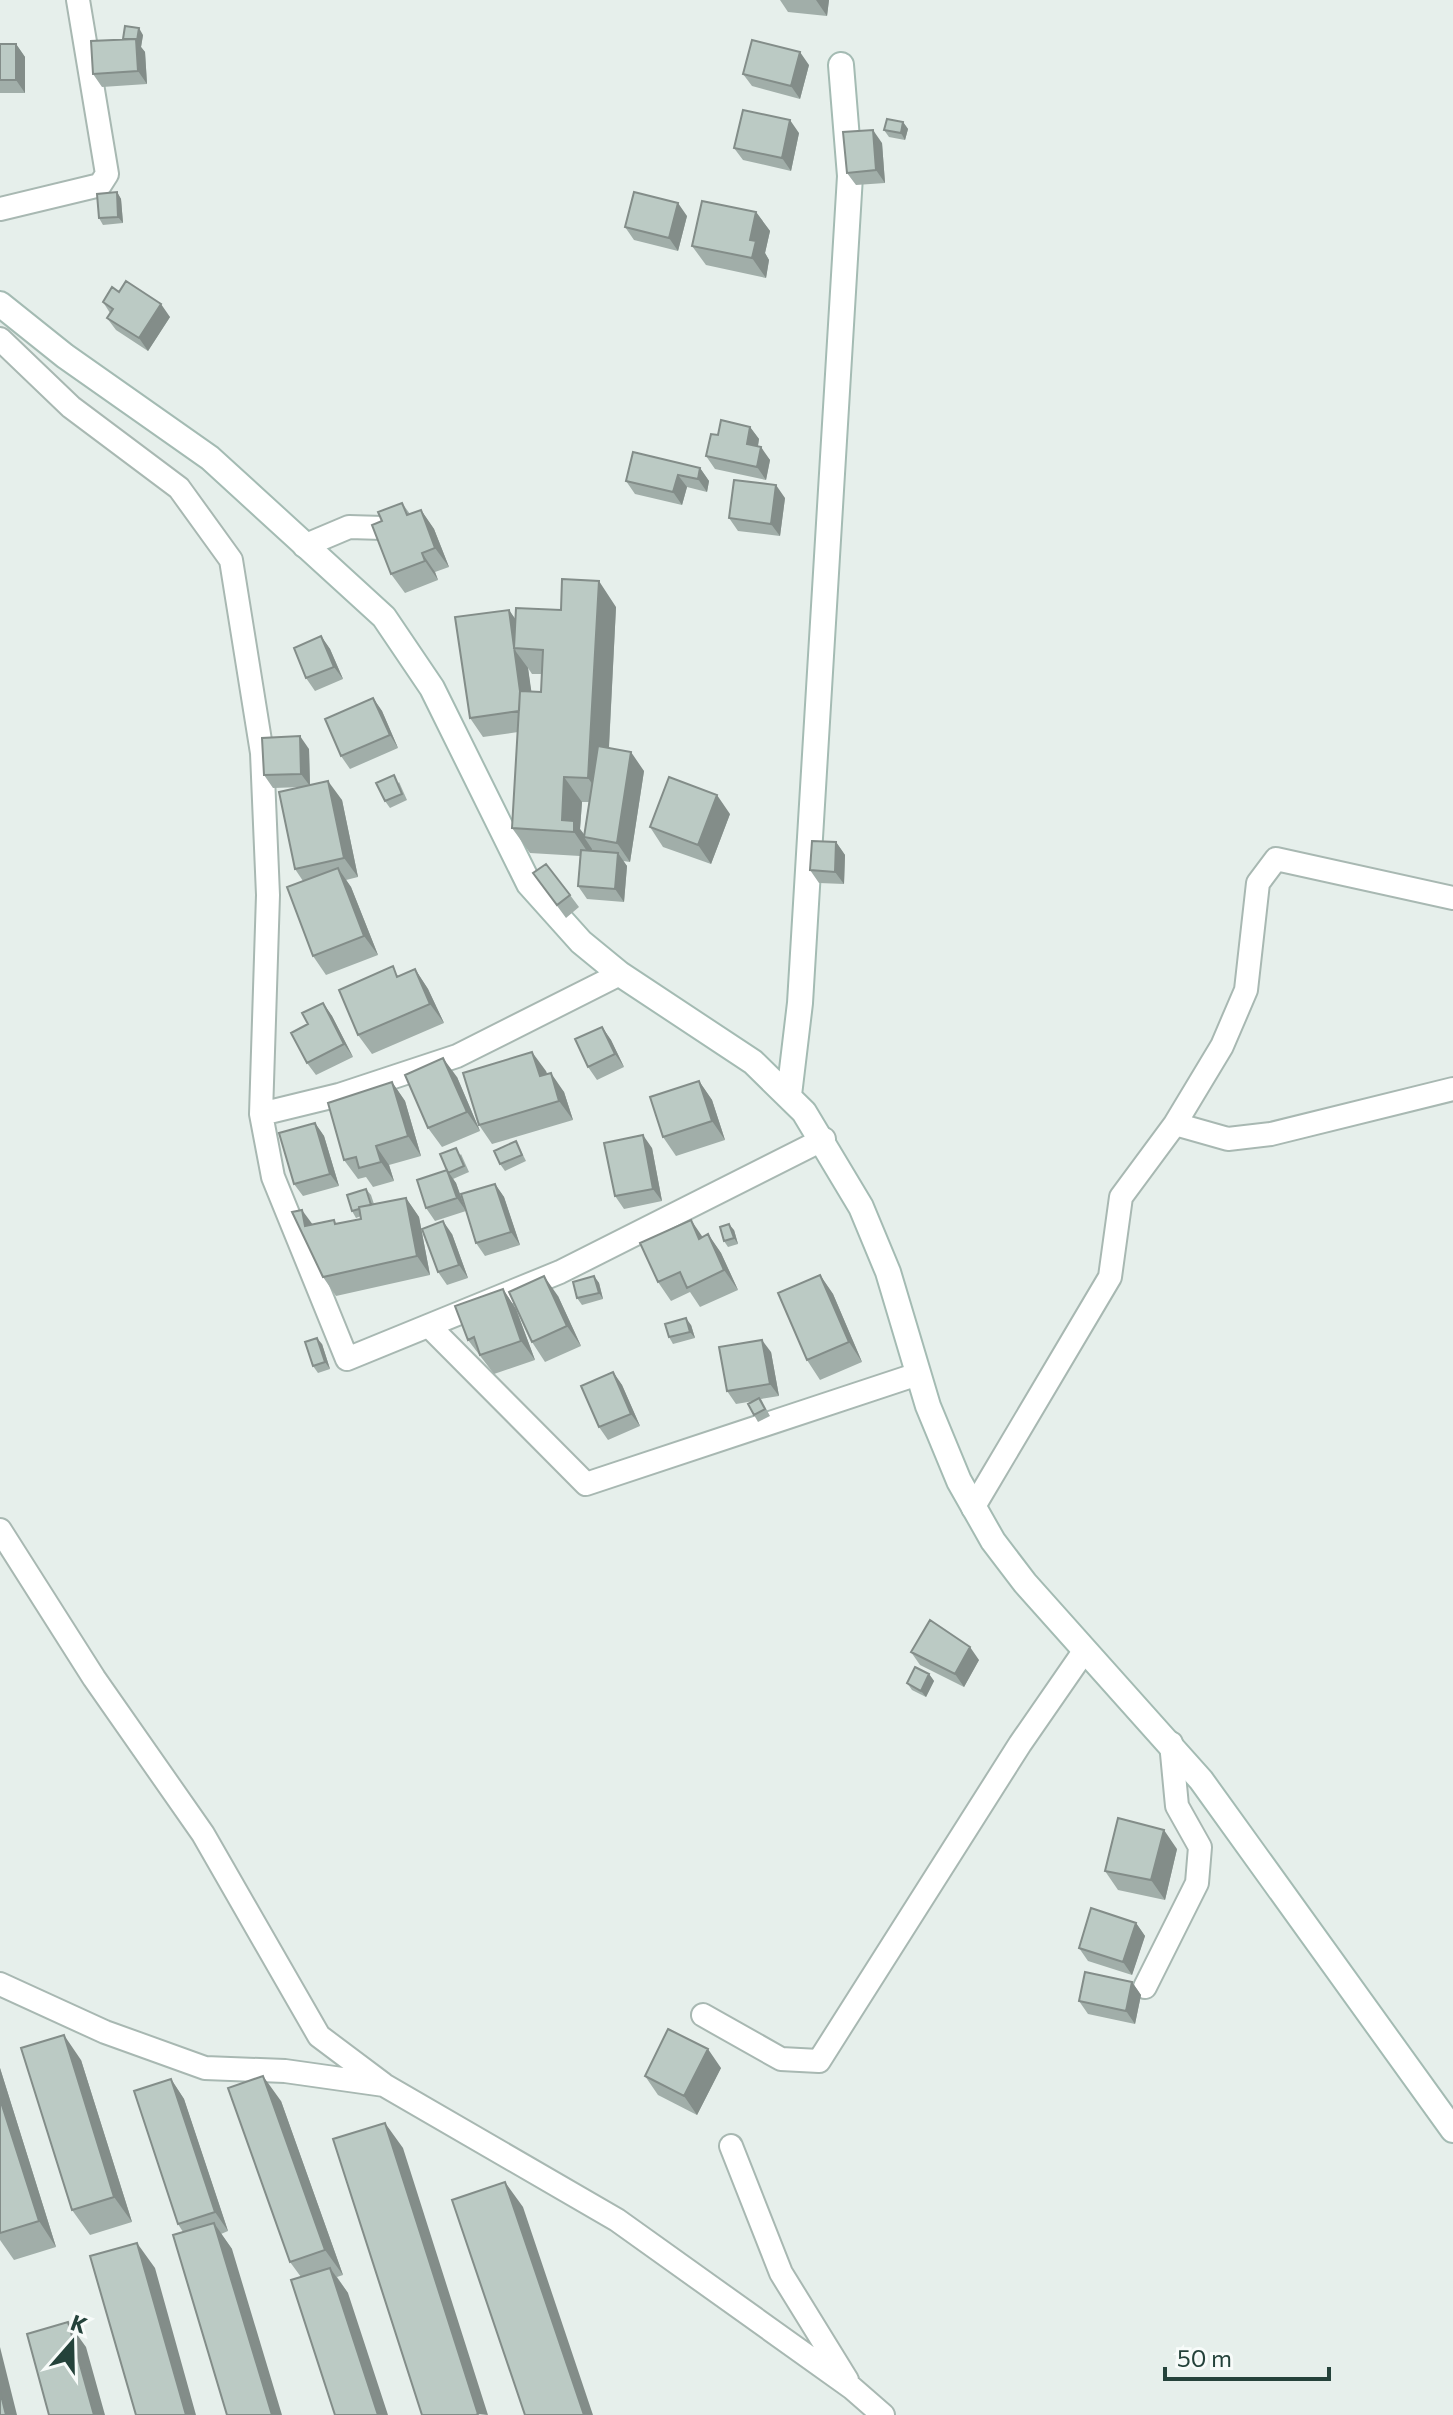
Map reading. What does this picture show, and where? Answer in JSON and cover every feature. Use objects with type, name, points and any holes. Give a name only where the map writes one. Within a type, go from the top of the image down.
[{"type":"street","points":[[0,209],[100,185],[107,174],[78,0]]},
{"type":"street","points":[[789,1095],[800,1003],[850,176],[841,65]]},
{"type":"street","points":[[0,304],[65,356],[210,458],[391,627],[432,688],[529,884],[581,942],[620,974],[753,1062],[789,1095],[824,1139],[861,1207],[888,1272],[918,1374],[973,1508],[1025,1583],[1171,1743],[1453,2130]]},
{"type":"street","points":[[0,339],[71,407],[179,488],[231,560],[262,753],[268,895],[261,1114],[273,1177],[347,1359],[560,1272],[824,1139]]},
{"type":"street","points":[[304,546],[349,527],[383,528]]},
{"type":"street","points":[[973,1508],[1110,1277],[1121,1197],[1175,1124],[1222,1046],[1246,990],[1258,883],[1276,859],[1453,898]]},
{"type":"street","points":[[261,1114],[339,1095],[457,1056],[620,974]]},
{"type":"street","points":[[1175,1124],[1228,1139],[1271,1134],[1453,1089]]},
{"type":"street","points":[[429,1326],[586,1484],[918,1374]]},
{"type":"street","points":[[0,1530],[94,1678],[203,1834],[319,2036],[384,2085],[617,2220],[852,2388],[883,2415]]},
{"type":"street","points":[[703,2015],[781,2059],[819,2061],[1020,1744],[1085,1650]]},
{"type":"street","points":[[1145,1987],[1197,1883],[1200,1847],[1177,1806],[1171,1743]]},
{"type":"street","points":[[0,1984],[105,2032],[205,2068],[285,2071],[384,2085]]},
{"type":"street","points":[[731,2146],[781,2273],[852,2388]]},
{"type":"building","points":[[125,26],[139,28],[137,41],[123,39]]},
{"type":"building","points":[[136,39],[138,71],[93,74],[91,41]]},
{"type":"building","points":[[752,40],[800,52],[791,86],[743,74]]},
{"type":"building","points":[[0,44],[16,44],[16,80],[0,80]]},
{"type":"building","points":[[743,110],[790,120],[782,158],[734,148]]},
{"type":"building","points":[[887,119],[903,122],[901,133],[884,130]]},
{"type":"building","points":[[873,130],[876,170],[847,173],[843,132]]},
{"type":"building","points":[[117,192],[118,217],[99,218],[97,194]]},
{"type":"building","points":[[634,192],[678,203],[669,238],[625,227]]},
{"type":"building","points":[[702,201],[756,212],[750,240],[756,241],[752,258],[692,246]]},
{"type":"building","points":[[126,281],[161,304],[139,338],[107,318],[113,309],[103,302],[112,287],[119,292]]},
{"type":"building","points":[[721,420],[750,427],[747,444],[761,447],[757,467],[706,456],[711,434],[718,435]]},
{"type":"building","points":[[633,452],[700,468],[698,479],[678,475],[673,492],[626,481]]},
{"type":"building","points":[[734,480],[776,485],[771,524],[729,518]]},
{"type":"building","points":[[402,503],[407,515],[421,510],[435,548],[422,553],[425,561],[391,574],[372,525],[382,521],[378,512]]},
{"type":"building","points":[[562,579],[599,581],[588,778],[564,777],[562,820],[574,821],[574,832],[512,828],[520,691],[541,692],[543,650],[514,648],[516,608],[561,610]]},
{"type":"building","points":[[509,610],[520,691],[519,711],[470,718],[455,617]]},
{"type":"building","points":[[321,636],[334,667],[306,678],[294,648]]},
{"type":"building","points":[[373,698],[390,735],[341,756],[325,719]]},
{"type":"building","points":[[300,736],[301,774],[264,775],[262,738]]},
{"type":"building","points":[[598,746],[631,752],[617,843],[584,837]]},
{"type":"building","points":[[394,775],[402,794],[385,801],[376,783]]},
{"type":"building","points":[[669,777],[717,795],[698,845],[650,827]]},
{"type":"building","points":[[328,781],[344,858],[295,869],[279,792]]},
{"type":"building","points":[[812,841],[836,842],[835,872],[810,870]]},
{"type":"building","points":[[581,850],[618,853],[615,889],[578,886]]},
{"type":"building","points":[[546,864],[570,895],[557,905],[533,873]]},
{"type":"building","points":[[338,868],[364,936],[313,956],[287,887]]},
{"type":"building","points":[[393,966],[397,977],[415,969],[430,1004],[358,1035],[339,990]]},
{"type":"building","points":[[323,1003],[344,1044],[307,1063],[291,1033],[308,1024],[302,1013]]},
{"type":"building","points":[[602,1027],[615,1054],[588,1067],[575,1039]]},
{"type":"building","points":[[532,1052],[540,1076],[551,1073],[559,1101],[479,1125],[463,1073]]},
{"type":"building","points":[[443,1058],[467,1112],[428,1128],[405,1075]]},
{"type":"building","points":[[699,1081],[712,1121],[663,1137],[650,1097]]},
{"type":"building","points":[[392,1082],[408,1136],[376,1146],[381,1162],[359,1168],[356,1157],[344,1160],[328,1103]]},
{"type":"building","points":[[315,1123],[330,1174],[294,1184],[279,1133]]},
{"type":"building","points":[[643,1135],[653,1189],[615,1196],[604,1143]]},
{"type":"building","points":[[516,1141],[522,1155],[500,1164],[494,1151]]},
{"type":"building","points":[[456,1148],[464,1166],[448,1173],[440,1154]]},
{"type":"building","points":[[447,1170],[457,1198],[426,1208],[417,1180]]},
{"type":"building","points":[[495,1184],[511,1232],[476,1243],[461,1194]]},
{"type":"building","points":[[366,1189],[371,1205],[352,1211],[347,1195]]},
{"type":"building","points":[[406,1198],[417,1256],[323,1277],[292,1212],[302,1210],[305,1226],[334,1220],[335,1224],[361,1219],[359,1207]]},
{"type":"building","points":[[691,1220],[699,1239],[708,1234],[724,1270],[687,1288],[680,1272],[658,1282],[640,1243]]},
{"type":"building","points":[[443,1221],[459,1265],[438,1272],[422,1229]]},
{"type":"building","points":[[729,1224],[734,1238],[724,1241],[720,1227]]},
{"type":"building","points":[[820,1275],[849,1342],[807,1360],[778,1293]]},
{"type":"building","points":[[544,1276],[567,1326],[532,1342],[509,1292]]},
{"type":"building","points":[[594,1276],[599,1293],[577,1298],[573,1282]]},
{"type":"building","points":[[503,1289],[521,1341],[480,1355],[474,1337],[468,1340],[455,1306]]},
{"type":"building","points":[[686,1318],[690,1332],[669,1337],[665,1324]]},
{"type":"building","points":[[317,1338],[325,1362],[313,1366],[305,1342]]},
{"type":"building","points":[[762,1340],[770,1384],[727,1391],[719,1347]]},
{"type":"building","points":[[613,1372],[631,1414],[599,1427],[581,1386]]},
{"type":"building","points":[[759,1398],[765,1409],[754,1415],[748,1404]]},
{"type":"building","points":[[930,1620],[970,1647],[955,1674],[911,1652]]},
{"type":"building","points":[[915,1667],[929,1674],[921,1691],[907,1683]]},
{"type":"building","points":[[1118,1818],[1164,1830],[1151,1880],[1105,1871]]},
{"type":"building","points":[[1091,1908],[1136,1923],[1123,1962],[1079,1948]]},
{"type":"building","points":[[1085,1972],[1132,1982],[1126,2011],[1079,2001]]},
{"type":"building","points":[[668,2029],[708,2049],[684,2096],[645,2076]]},
{"type":"building","points":[[64,2035],[114,2197],[72,2210],[21,2048]]},
{"type":"building","points":[[263,2076],[325,2250],[290,2262],[228,2088]]},
{"type":"building","points":[[171,2079],[215,2212],[178,2224],[134,2091]]},
{"type":"building","points":[[0,2099],[39,2221],[0,2233]]},
{"type":"building","points":[[385,2123],[476,2415],[422,2415],[333,2139]]},
{"type":"building","points":[[505,2182],[584,2415],[525,2415],[452,2200]]},
{"type":"building","points":[[214,2223],[272,2415],[227,2415],[173,2235]]},
{"type":"building","points":[[137,2243],[186,2415],[136,2415],[90,2256]]},
{"type":"building","points":[[330,2268],[378,2415],[335,2415],[291,2280]]},
{"type":"building","points":[[68,2322],[94,2415],[49,2415],[27,2334]]},
{"type":"building","points":[[0,2391],[6,2415],[0,2415]]}]
